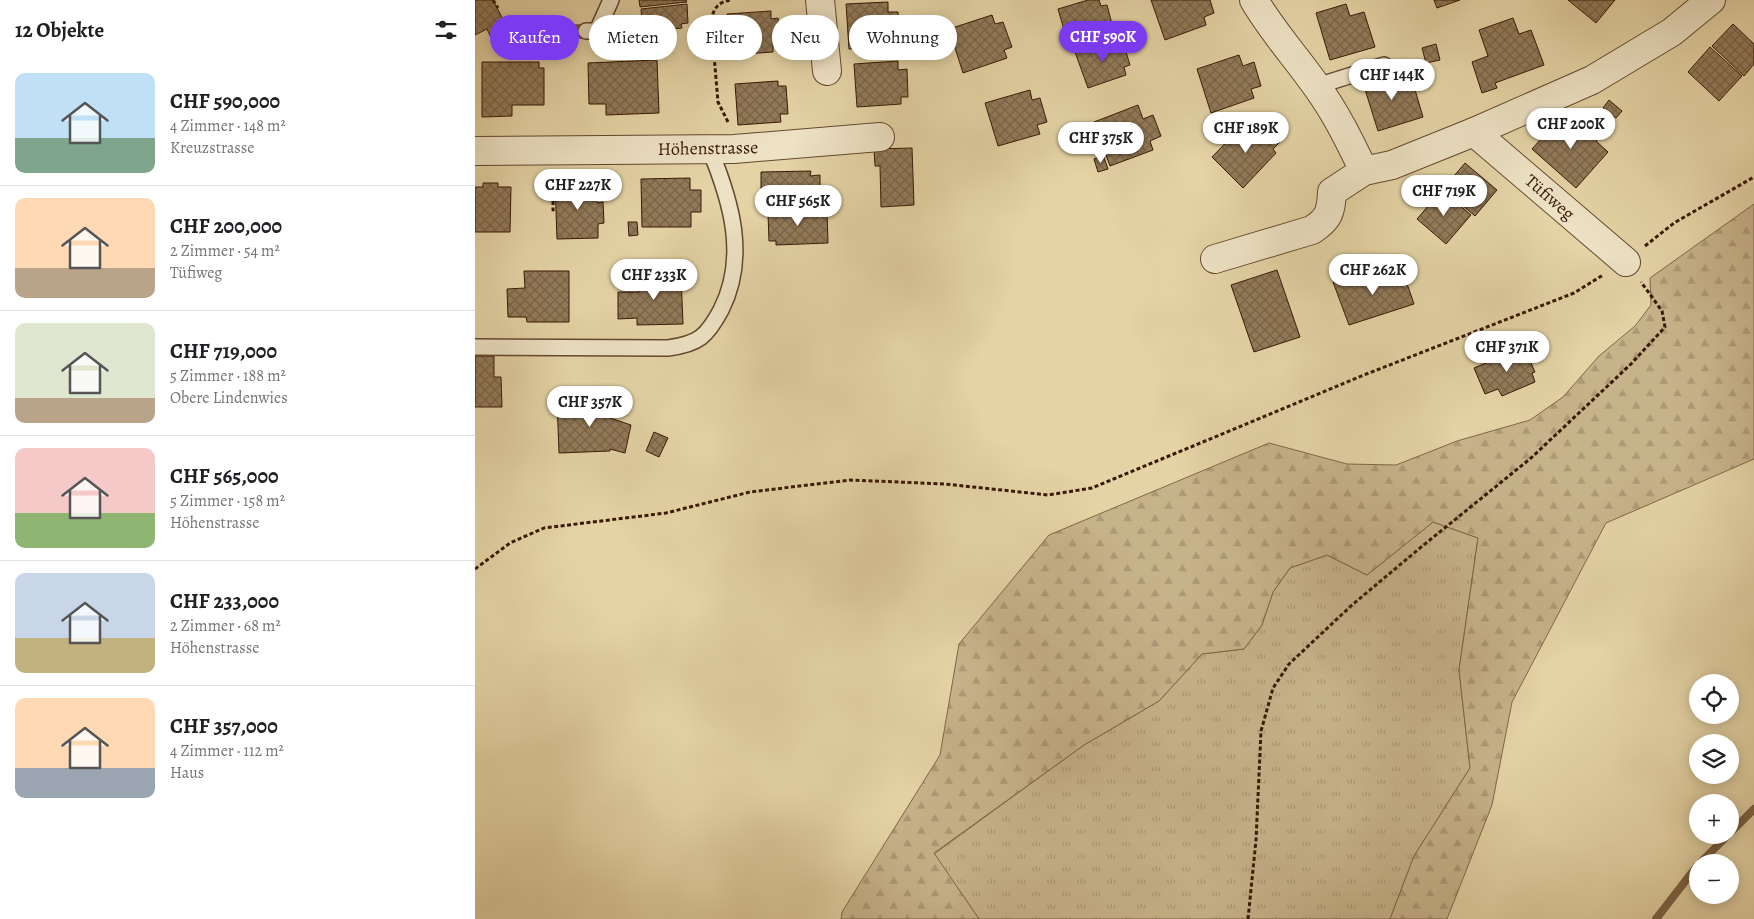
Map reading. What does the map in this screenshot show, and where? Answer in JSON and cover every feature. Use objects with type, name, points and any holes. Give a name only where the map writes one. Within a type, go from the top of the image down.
[{"type":"street","points":[[820,0],[827,71]]},
{"type":"street","points":[[1254,0],[1273,30],[1317,86],[1337,117],[1364,171]]},
{"type":"street","points":[[1215,259],[1312,230],[1325,222],[1331,206],[1332,192],[1364,171],[1392,165],[1474,132],[1592,80],[1672,32],[1711,0]]},
{"type":"street","name":"Tüfiweg","points":[[1474,132],[1626,262]]},
{"type":"street","name":"Höhenstrasse","points":[[475,151],[710,150],[880,138]]},
{"type":"lane","points":[[586,32],[597,31],[611,0]]},
{"type":"lane","points":[[1317,86],[1384,65]]},
{"type":"lane","points":[[475,347],[668,348],[694,343],[703,337],[717,317],[730,289],[734,270],[735,241],[731,212],[722,179],[710,150]]},
{"type":"path","points":[[493,0],[498,8]]},
{"type":"path","points":[[719,102],[711,20],[714,8],[724,1],[731,0]]},
{"type":"path","points":[[553,171],[553,210],[555,210]]},
{"type":"path","points":[[475,569],[510,543],[545,528],[666,513],[750,492],[850,480],[945,484],[1048,495],[1092,488],[1364,375],[1574,293],[1626,262],[1674,223],[1754,177]]},
{"type":"path","points":[[1248,919],[1256,840],[1261,731],[1273,688],[1289,664],[1345,612],[1531,458],[1631,364],[1665,327],[1662,311],[1626,262]]},
{"type":"green space","points":[[1754,204],[1754,459],[1606,523],[1512,702],[1492,805],[1447,919],[1390,919],[1414,856],[1470,768],[1459,670],[1478,538],[1433,522],[1367,575],[1327,555],[1290,568],[1273,592],[1262,625],[1244,649],[1202,654],[1159,701],[1084,745],[934,853],[979,919],[841,919],[842,912],[940,755],[959,644],[1049,535],[1269,443],[1347,464],[1396,465],[1457,441],[1530,420],[1563,397],[1599,356],[1635,326],[1651,305],[1650,278]]},
{"type":"green space","points":[[1433,522],[1478,538],[1459,670],[1470,768],[1414,856],[1390,919],[979,919],[934,854],[1084,745],[1159,701],[1202,654],[1244,649],[1262,625],[1273,592],[1290,568],[1327,555],[1367,575]]},
{"type":"building","points":[[475,0],[493,0],[501,15],[490,15],[490,36],[487,29],[475,35]]},
{"type":"building","points":[[639,0],[686,0],[687,2],[640,7]]},
{"type":"building","points":[[1088,0],[1099,0],[1101,6],[1107,5],[1112,24],[1106,26],[1109,36],[1069,47],[1058,9]]},
{"type":"building","points":[[1151,0],[1210,0],[1214,13],[1204,17],[1206,25],[1165,40]]},
{"type":"building","points":[[1434,0],[1460,0],[1437,8]]},
{"type":"building","points":[[1568,0],[1615,0],[1596,23]]},
{"type":"building","points":[[888,2],[888,12],[898,12],[898,15],[849,15],[849,49],[846,4]]},
{"type":"building","points":[[687,4],[687,23],[681,24],[682,28],[677,29],[677,15],[642,15],[641,9]]},
{"type":"building","points":[[1346,4],[1350,16],[1364,12],[1375,47],[1330,60],[1316,13]]},
{"type":"building","points":[[771,11],[772,52],[762,53],[762,15],[727,14]]},
{"type":"building","points":[[992,15],[995,24],[1003,22],[1012,47],[1004,50],[1007,58],[963,73],[957,54],[957,26]]},
{"type":"building","points":[[1513,18],[1519,34],[1531,30],[1544,65],[1495,83],[1497,88],[1482,93],[1472,62],[1488,56],[1479,30]]},
{"type":"building","points":[[1733,24],[1754,44],[1754,64],[1744,76],[1712,46]]},
{"type":"building","points":[[579,25],[583,25],[583,38],[579,38]]},
{"type":"building","points":[[1116,39],[1118,47],[1124,45],[1130,65],[1124,67],[1126,75],[1088,88],[1075,52]]},
{"type":"building","points":[[1436,44],[1440,60],[1426,63],[1422,48]]},
{"type":"building","points":[[1710,47],[1742,76],[1719,101],[1688,72]]},
{"type":"building","points":[[1239,55],[1243,66],[1254,62],[1261,86],[1251,89],[1254,98],[1211,113],[1197,69]]},
{"type":"building","points":[[657,60],[659,113],[606,115],[606,104],[589,104],[588,63]]},
{"type":"building","points":[[898,61],[898,70],[907,69],[908,97],[901,97],[901,104],[857,107],[854,64]]},
{"type":"building","points":[[482,62],[539,62],[539,68],[544,68],[544,105],[512,105],[512,116],[482,117]]},
{"type":"building","points":[[1398,72],[1403,86],[1413,83],[1423,117],[1378,131],[1363,83]]},
{"type":"building","points":[[778,81],[778,86],[786,86],[788,114],[780,114],[781,122],[738,125],[735,84]]},
{"type":"building","points":[[1030,90],[1032,100],[1040,98],[1047,122],[1037,125],[1040,134],[998,146],[985,103]]},
{"type":"building","points":[[1609,100],[1622,111],[1616,118],[1603,108]]},
{"type":"building","points":[[1138,105],[1143,119],[1153,115],[1161,136],[1150,141],[1153,150],[1110,166],[1094,122]]},
{"type":"building","points":[[1576,115],[1600,137],[1596,141],[1608,152],[1576,188],[1532,149],[1560,118],[1568,125]]},
{"type":"building","points":[[1247,121],[1263,137],[1269,131],[1280,142],[1273,149],[1276,153],[1243,188],[1212,157]]},
{"type":"building","points":[[912,148],[914,205],[881,207],[880,166],[875,166],[874,149]]},
{"type":"building","points":[[1103,155],[1108,169],[1098,172],[1094,159]]},
{"type":"building","points":[[1465,163],[1497,190],[1475,216],[1443,189]]},
{"type":"building","points":[[811,171],[810,176],[820,175],[820,206],[787,206],[786,202],[761,202],[761,172]]},
{"type":"building","points":[[690,178],[690,190],[701,190],[701,212],[691,212],[691,227],[642,227],[641,179]]},
{"type":"building","points":[[596,182],[597,203],[603,202],[604,223],[598,224],[598,238],[557,239],[555,183]]},
{"type":"building","points":[[483,183],[498,183],[498,187],[511,187],[510,232],[475,232],[475,187],[483,187]]},
{"type":"building","points":[[1442,190],[1471,215],[1446,244],[1417,219]]},
{"type":"building","points":[[803,207],[803,211],[827,211],[828,243],[776,245],[776,241],[769,241],[768,214],[774,214],[774,208]]},
{"type":"building","points":[[628,222],[637,222],[638,235],[629,236]]},
{"type":"building","points":[[1402,269],[1414,304],[1349,325],[1333,282],[1359,275],[1362,284]]},
{"type":"building","points":[[1277,270],[1300,337],[1254,352],[1231,285]]},
{"type":"building","points":[[524,271],[569,271],[569,322],[527,322],[526,317],[508,317],[507,289],[525,288]]},
{"type":"building","points":[[681,275],[683,324],[637,325],[637,318],[618,319],[618,292],[639,292],[638,276]]},
{"type":"building","points":[[1524,347],[1535,372],[1532,373],[1535,382],[1502,396],[1498,389],[1485,394],[1474,368]]},
{"type":"building","points":[[475,356],[494,356],[494,377],[501,377],[502,407],[475,407]]},
{"type":"building","points":[[609,400],[610,418],[631,425],[625,453],[610,449],[610,451],[559,453],[557,401]]},
{"type":"building","points":[[654,432],[668,438],[659,457],[646,451]]},
{"type":"waterway","points":[[1739,824],[1754,809]]},
{"type":"waterway","points":[[1709,854],[1719,844]]},
{"type":"waterway","points":[[1656,919],[1689,876]]}]
